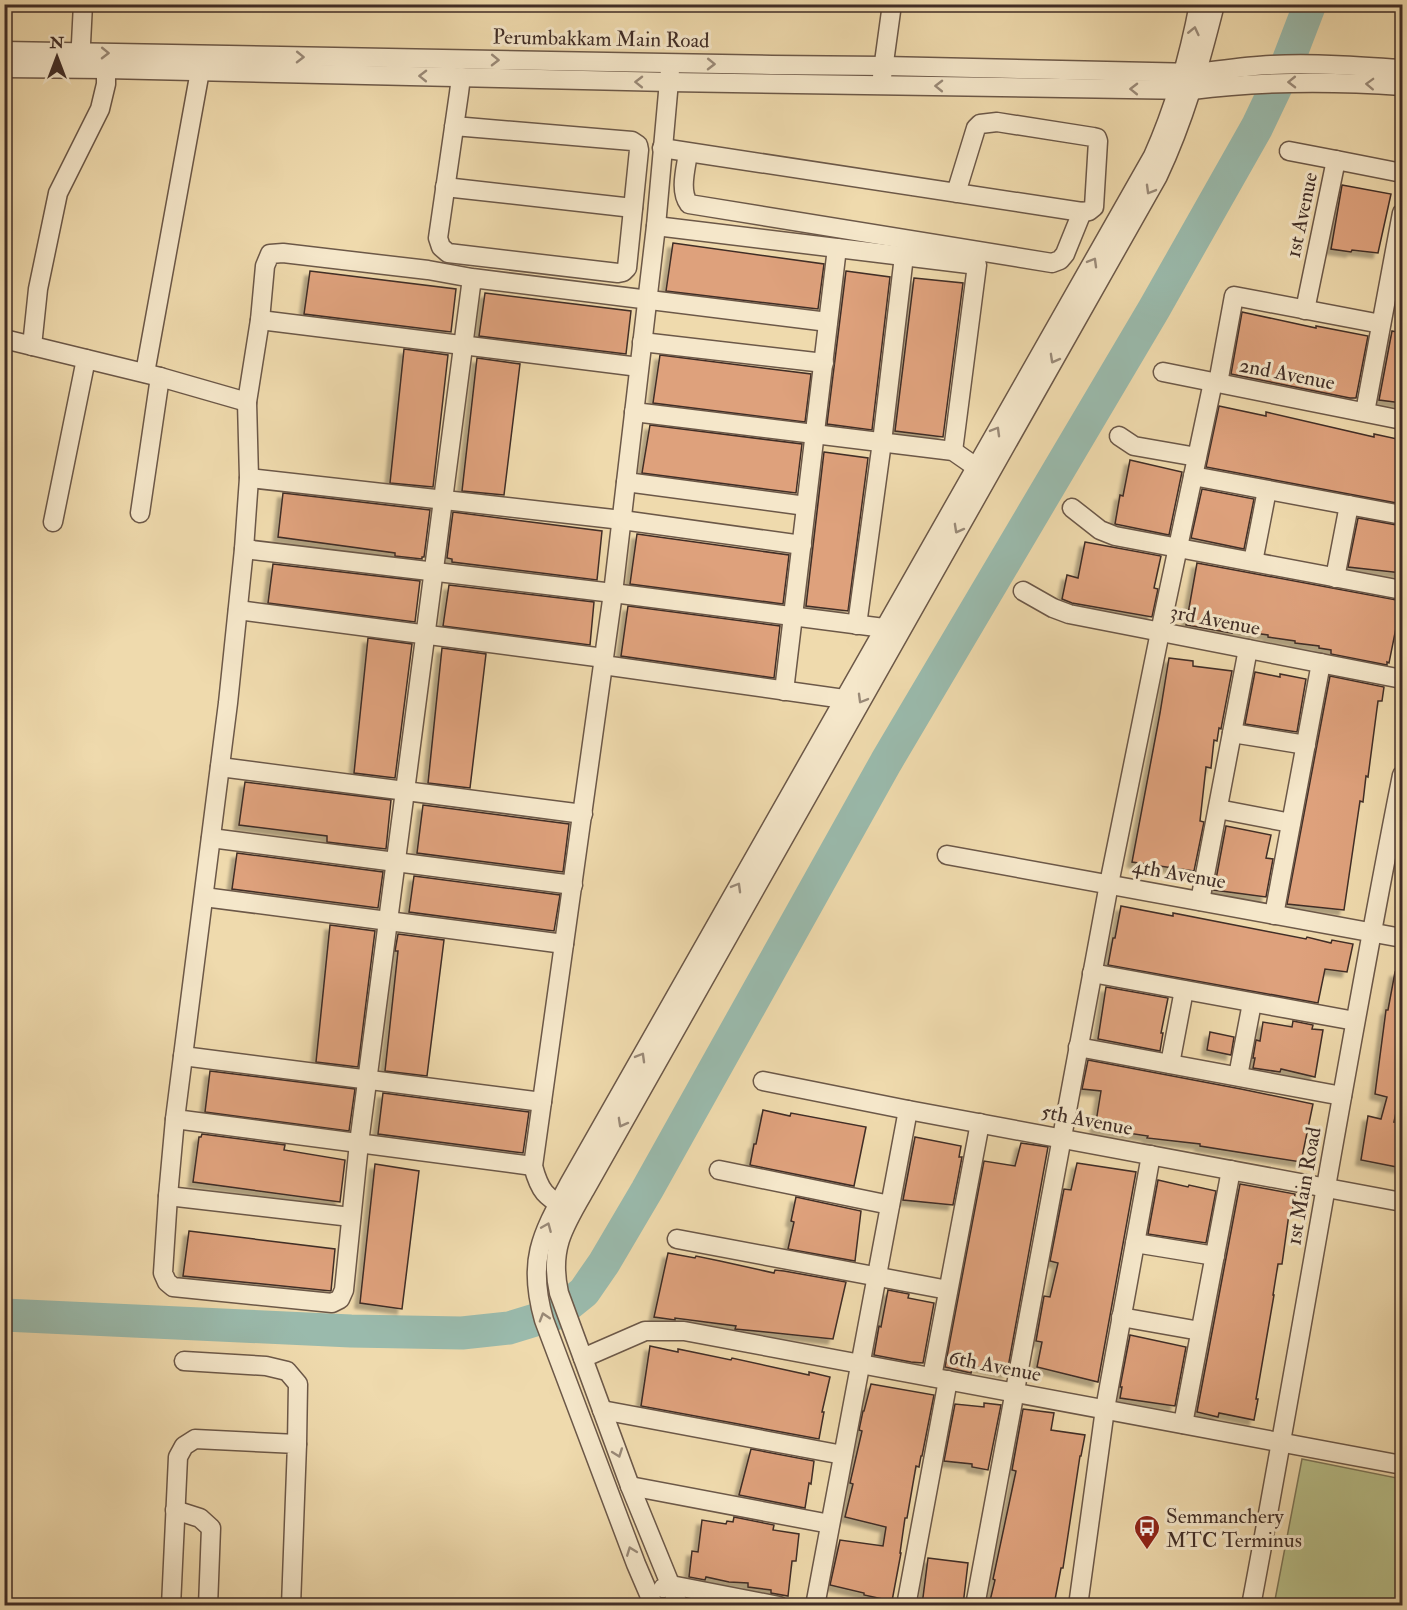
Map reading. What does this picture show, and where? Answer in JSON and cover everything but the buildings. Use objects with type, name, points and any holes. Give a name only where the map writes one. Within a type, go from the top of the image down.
[{"type":"street","points":[[80,61],[83,4]]},
{"type":"street","points":[[881,85],[892,4]]},
{"type":"street","points":[[778,1605],[671,1585],[651,1599],[540,1305],[536,1266],[541,1241],[565,1208],[1158,176],[1180,126],[1199,4]]},
{"type":"street","points":[[679,1605],[630,1486],[559,1293],[555,1275],[555,1258],[565,1208],[844,699],[1153,156],[1188,81],[1215,4]]},
{"type":"street","name":"Perumbakkam Main Road","points":[[4,51],[80,61],[106,69],[881,85],[1188,81]]},
{"type":"street","name":"Perumbakkam Main Road","points":[[4,68],[80,61],[670,63],[884,66],[1188,81]]},
{"type":"street","points":[[565,1208],[542,1191],[533,1166],[613,592],[656,226],[670,63]]},
{"type":"street","points":[[32,346],[38,289],[58,193],[100,109],[106,84],[106,69]]},
{"type":"street","points":[[1188,81],[1250,75],[1299,82],[1339,74],[1402,69]]},
{"type":"street","points":[[140,513],[153,375],[200,71]]},
{"type":"street","points":[[1339,74],[1402,86]]},
{"type":"street","points":[[454,126],[632,141],[638,145],[627,268],[618,273],[448,253],[441,247],[438,238],[445,187],[461,77]]},
{"type":"street","points":[[662,148],[688,153],[1082,212],[1094,207],[1097,138],[997,122],[980,124],[976,128],[956,193]]},
{"type":"street","points":[[1289,151],[1336,160]]},
{"type":"street","points":[[688,153],[684,191],[689,204],[1052,262],[1060,260],[1065,254],[1082,212]]},
{"type":"street","name":"1st Avenue","points":[[1305,310],[1336,160],[1402,173]]},
{"type":"street","points":[[445,187],[633,208]]},
{"type":"street","points":[[1365,412],[1402,213]]},
{"type":"street","points":[[656,226],[977,265],[953,451]]},
{"type":"street","points":[[784,691],[837,248]]},
{"type":"street","points":[[472,278],[359,1143],[344,1290],[340,1299],[332,1303],[173,1287],[167,1282],[163,1273],[175,1119],[238,610],[249,478],[247,402],[260,320],[265,266],[270,254],[283,253],[428,270],[472,278],[828,322]]},
{"type":"street","points":[[857,625],[904,256]]},
{"type":"street","points":[[975,1605],[1109,884],[1192,476],[1234,296],[1381,324]]},
{"type":"street","points":[[260,320],[639,367]]},
{"type":"street","points":[[4,339],[153,375],[247,402]]},
{"type":"street","points":[[642,342],[824,363]]},
{"type":"street","points":[[52,522],[86,359]]},
{"type":"street","name":"2nd Avenue","points":[[1163,372],[1402,420]]},
{"type":"street","points":[[634,411],[953,451],[976,467]]},
{"type":"street","points":[[1119,436],[1134,446],[1197,457]]},
{"type":"street","points":[[1192,476],[1402,515]]},
{"type":"street","points":[[249,478],[621,520],[802,545]]},
{"type":"street","points":[[626,482],[806,506]]},
{"type":"street","points":[[1253,562],[1267,490]]},
{"type":"street","points":[[1335,578],[1349,505]]},
{"type":"street","points":[[1072,508],[1100,530],[1115,536],[1402,590]]},
{"type":"street","points":[[244,549],[613,592],[884,628]]},
{"type":"street","name":"3rd Avenue","points":[[1023,591],[1069,614],[1402,679]]},
{"type":"street","points":[[238,610],[426,634],[844,699]]},
{"type":"street","points":[[1200,901],[1248,649]]},
{"type":"street","points":[[1274,915],[1321,663]]},
{"type":"street","points":[[1232,733],[1306,745]]},
{"type":"street","points":[[220,767],[583,814]]},
{"type":"street","name":"1st Main Road","points":[[1251,1605],[1282,1442],[1371,932],[1396,843],[1402,775]]},
{"type":"street","points":[[1218,809],[1291,823]]},
{"type":"street","points":[[211,838],[573,885]]},
{"type":"street","name":"4th Avenue","points":[[947,855],[1402,938]]},
{"type":"street","points":[[204,897],[564,944]]},
{"type":"street","points":[[1092,973],[1355,1022]]},
{"type":"street","points":[[1170,1064],[1184,990]]},
{"type":"street","points":[[1238,1076],[1252,1003]]},
{"type":"street","points":[[1078,1047],[1342,1096]]},
{"type":"street","points":[[183,1056],[542,1102]]},
{"type":"street","name":"5th Avenue","points":[[763,1081],[1402,1202]]},
{"type":"street","points":[[815,1605],[908,1110]]},
{"type":"street","points":[[175,1119],[533,1166]]},
{"type":"street","points":[[906,1605],[940,1378],[948,1290],[980,1123]]},
{"type":"street","points":[[1078,1605],[1105,1409],[1151,1155]]},
{"type":"street","points":[[719,1170],[890,1204]]},
{"type":"street","points":[[1183,1424],[1231,1170]]},
{"type":"street","points":[[168,1196],[351,1217]]},
{"type":"street","points":[[677,1239],[948,1290]]},
{"type":"street","points":[[1135,1243],[1215,1256]]},
{"type":"street","points":[[1121,1317],[1200,1331]]},
{"type":"street","name":"6th Avenue","points":[[583,1358],[645,1331],[662,1330],[701,1334],[1402,1465]]},
{"type":"street","points":[[184,1361],[266,1366],[287,1371],[298,1384],[291,1605]]},
{"type":"street","points":[[602,1410],[843,1455]]},
{"type":"street","points":[[171,1605],[178,1457],[184,1446],[195,1439],[297,1444]]},
{"type":"street","points":[[630,1486],[830,1524]]},
{"type":"street","points":[[175,1510],[200,1518],[211,1528],[208,1605]]},
{"type":"green space","points":[[1302,1459],[1402,1479],[1402,1605],[1274,1605]]},
{"type":"waterway","points":[[4,1315],[351,1331],[462,1333],[509,1328],[558,1313],[584,1292],[647,1190],[886,762],[1154,309],[1257,127],[1287,64],[1310,4]]},
{"type":"place","name":"Semmanchery MTC Terminus","points":[[1147,1551]]}]
